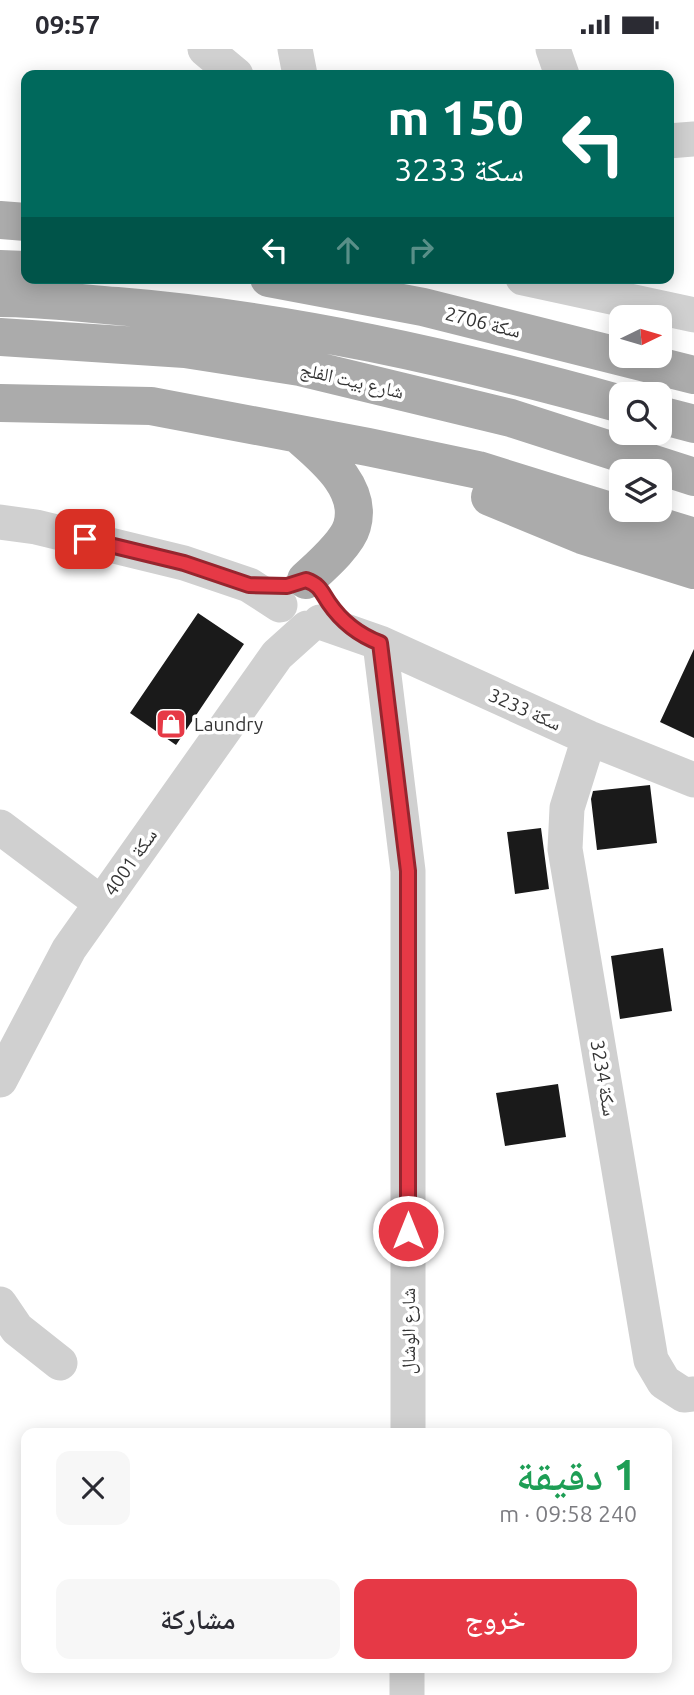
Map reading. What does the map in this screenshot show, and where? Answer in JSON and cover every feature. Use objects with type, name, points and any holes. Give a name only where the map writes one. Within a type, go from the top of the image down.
[{"type":"main road","points":[[0,220],[21,222]]},
{"type":"main road","points":[[0,251],[21,252]]},
{"type":"main road","points":[[0,269],[21,270]]},
{"type":"main road","name":"سكة 2706","points":[[314,284],[423,307],[691,373]]},
{"type":"main road","name":"شارع بيت الفلج","points":[[0,298],[186,311],[292,328],[411,350],[609,401]]},
{"type":"main road","name":"شارع بيت الفلج","points":[[0,337],[185,349],[300,367],[511,418],[694,477]]},
{"type":"main road","points":[[0,377],[91,380],[126,391],[139,405]]},
{"type":"main road","points":[[0,403],[139,405],[368,447],[478,470],[694,537]]},
{"type":"main road","points":[[0,419],[80,422],[139,405]]},
{"type":"main road","points":[[672,418],[694,424]]},
{"type":"main road","points":[[300,436],[334,467],[352,498],[352,526],[302,606]]},
{"type":"main road","points":[[368,447],[582,535],[694,570]]},
{"type":"street","points":[[205,49],[230,70]]},
{"type":"street","points":[[295,49],[299,70]]},
{"type":"street","points":[[553,49],[560,70]]},
{"type":"street","points":[[674,141],[694,139]]},
{"type":"street","points":[[570,284],[694,315]]},
{"type":"street","points":[[0,522],[36,527],[184,563],[302,606]]},
{"type":"street","name":"سكة 3233","points":[[302,606],[589,738],[694,780]]},
{"type":"street","name":"سكة 4001","points":[[0,1080],[69,950],[276,655],[302,606]]},
{"type":"street","name":"شارع الوشال","points":[[369,639],[408,871],[408,1428]]},
{"type":"street","name":"سكة 3234","points":[[589,738],[567,808],[565,849],[651,1360],[664,1383],[684,1395],[694,1394]]},
{"type":"street","points":[[0,827],[101,903]]},
{"type":"street","points":[[0,1304],[17,1329],[60,1363]]},
{"type":"street","points":[[407,1673],[407,1695]]},
{"type":"building","points":[[198,613],[244,644],[176,745],[130,713]]},
{"type":"building","points":[[694,649],[694,738],[660,722]]},
{"type":"building","points":[[650,785],[657,843],[597,850],[591,799],[593,791]]},
{"type":"building","points":[[541,828],[549,889],[515,894],[507,832]]},
{"type":"building","points":[[663,948],[672,1011],[620,1019],[611,956]]},
{"type":"building","points":[[558,1084],[566,1137],[505,1146],[496,1093]]},
{"type":"place","name":"Laundry","points":[[171,724]]},
{"type":"route","points":[[85,539],[184,563],[249,585],[287,586],[306,580],[324,591],[327,601],[358,634],[380,643],[408,871],[408,1231]]}]
